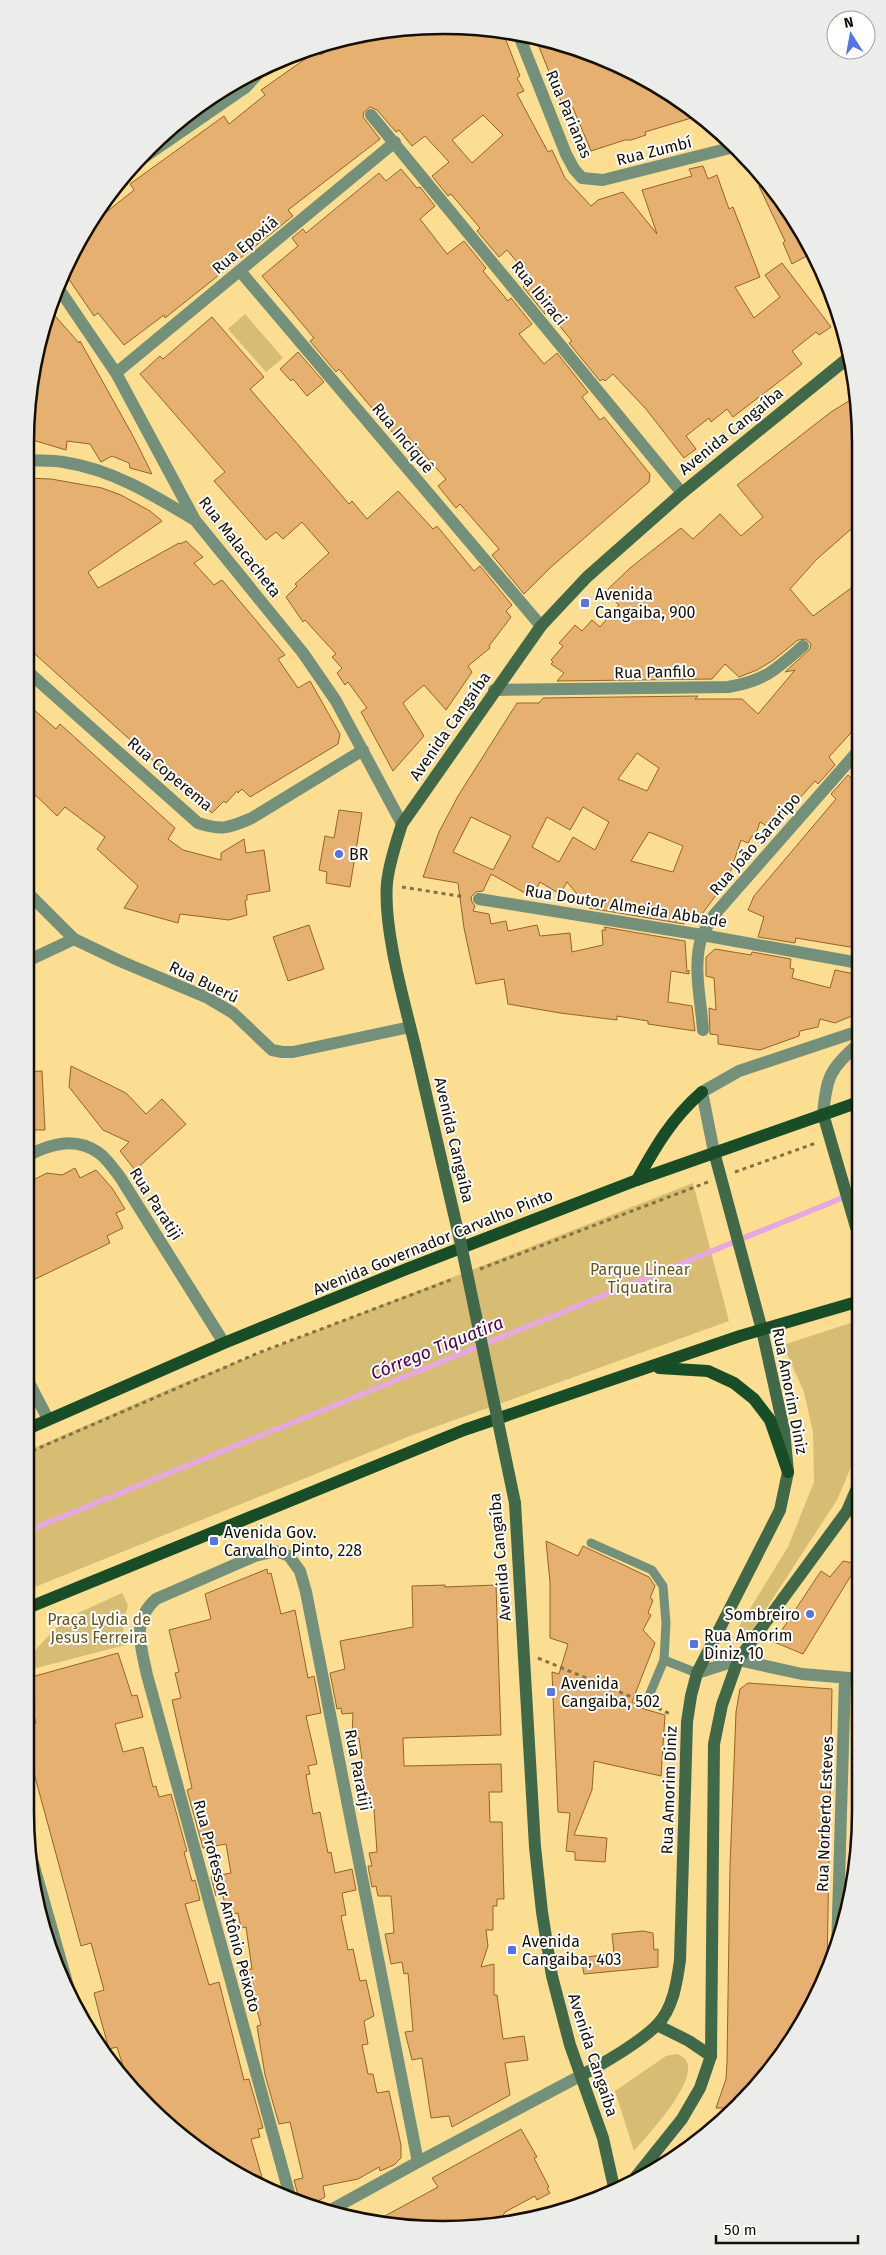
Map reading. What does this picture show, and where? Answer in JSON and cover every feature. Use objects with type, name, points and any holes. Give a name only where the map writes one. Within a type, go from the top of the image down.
[{"type":"main road","name":"Avenida Cangaíba","points":[[614,2184],[603,2138],[570,2045],[552,1976],[535,1848],[515,1503],[462,1249],[390,932],[387,885],[393,852],[402,824],[494,690],[541,626],[587,577],[682,493],[844,362]]},
{"type":"main road","points":[[637,1180],[656,1146],[681,1110],[702,1092]]},
{"type":"main road","name":"Avenida Governador Carvalho Pinto","points":[[34,1426],[224,1343],[409,1268],[637,1180],[852,1104]]},
{"type":"main road","points":[[823,1114],[852,1213]]},
{"type":"main road","name":"Rua Amorim Diniz","points":[[582,2075],[611,2058],[657,2025],[667,2010],[677,1984],[680,1960],[687,1722],[690,1696],[698,1674],[780,1510],[788,1472],[784,1430],[762,1330],[714,1152]]},
{"type":"main road","points":[[34,1606],[464,1430],[762,1330],[852,1303]]},
{"type":"main road","points":[[651,1367],[708,1370],[734,1383],[748,1393],[770,1420],[788,1472]]},
{"type":"main road","points":[[642,2169],[682,2119],[700,2088],[711,2056],[714,1744],[722,1705],[738,1660],[847,1511],[852,1499]]},
{"type":"main road","points":[[657,2025],[689,2041],[711,2056]]},
{"type":"street","name":"Rua Parianas","points":[[521,42],[566,154],[574,169],[582,178]]},
{"type":"street","points":[[166,142],[250,82]]},
{"type":"street","name":"Rua Ibiraci","points":[[371,115],[682,493]]},
{"type":"street","name":"Rua Epoxiá","points":[[116,373],[395,142]]},
{"type":"street","name":"Rua Zumbí","points":[[582,178],[603,180],[727,149]]},
{"type":"street","name":"Rua Inciquê","points":[[240,271],[541,626]]},
{"type":"street","name":"Rua Malacacheta","points":[[62,293],[116,373],[195,520],[303,653],[336,701],[402,824]]},
{"type":"street","points":[[34,460],[64,462],[102,471],[140,487],[195,520]]},
{"type":"street","name":"Rua Panfilo","points":[[494,690],[728,688],[751,684],[771,673],[803,646]]},
{"type":"street","name":"Rua Coperema","points":[[34,677],[198,822],[217,829],[233,826],[252,818],[362,750]]},
{"type":"street","name":"Rua João Sararipo","points":[[703,1030],[698,969],[702,935],[714,915],[852,758]]},
{"type":"street","name":"Rua Buerú","points":[[34,899],[74,939],[120,961],[208,998],[233,1013],[272,1050],[282,1052],[410,1026]]},
{"type":"street","name":"Rua Doutor Almeida Abbade","points":[[480,900],[702,935],[852,962]]},
{"type":"street","points":[[34,958],[74,939]]},
{"type":"street","points":[[702,1092],[739,1071],[852,1033]]},
{"type":"street","points":[[823,1114],[826,1085],[830,1073],[852,1050]]},
{"type":"street","name":"Rua Amorim Diniz","points":[[702,1092],[714,1152]]},
{"type":"street","name":"Rua Paratiji","points":[[34,1153],[62,1142],[82,1144],[100,1153],[120,1176],[224,1343]]},
{"type":"street","points":[[34,1392],[48,1419]]},
{"type":"street","name":"Rua Paratiji","points":[[141,1621],[147,1607],[156,1599],[255,1556],[276,1551],[289,1556],[300,1571],[306,1592],[418,2162]]},
{"type":"street","name":"Rua Professor Antônio Peixoto","points":[[141,1621],[139,1635],[148,1676],[287,2191]]},
{"type":"street","points":[[698,1674],[738,1660],[802,1674],[852,1678]]},
{"type":"street","name":"Rua Norberto Esteves","points":[[838,1918],[845,1678]]},
{"type":"street","points":[[45,1907],[58,1952]]},
{"type":"street","points":[[336,2207],[582,2075]]},
{"type":"lane","points":[[590,1543],[652,1570],[658,1576],[662,1586],[665,1601],[664,1660],[646,1703]]},
{"type":"lane","points":[[664,1660],[698,1674]]},
{"type":"path","points":[[387,885],[480,900]]},
{"type":"path","points":[[479,1269],[721,1177],[817,1143]]},
{"type":"path","points":[[34,1450],[258,1354],[460,1276]]},
{"type":"path","points":[[524,1652],[687,1722]]},
{"type":"green space","points":[[245,314],[283,358],[266,372],[228,329]]},
{"type":"green space","name":"Parque Linear Tiquatira","points":[[693,1183],[729,1321],[410,1436],[34,1587],[34,1448],[183,1383]]},
{"type":"green space","points":[[852,1323],[852,1465],[837,1500],[747,1638],[742,1641],[736,1637],[738,1628],[788,1547],[814,1482],[813,1432],[804,1392],[783,1345]]},
{"type":"green space","name":"Praça Lydia de Jesus Ferreira","points":[[122,1593],[128,1605],[123,1627],[125,1645],[34,1669],[34,1654],[37,1648],[65,1619]]},
{"type":"green space","points":[[676,2054],[686,2060],[688,2071],[683,2085],[663,2117],[634,2151],[615,2091],[666,2056]]},
{"type":"building","points":[[443,34],[505,39],[520,76],[517,78],[524,91],[517,94],[548,152],[552,150],[565,178],[591,206],[598,200],[623,192],[657,234],[642,190],[692,176],[689,169],[703,166],[708,179],[717,175],[729,209],[733,207],[760,277],[735,287],[754,318],[780,297],[765,275],[782,263],[831,327],[819,335],[816,332],[792,351],[802,364],[733,417],[727,409],[711,422],[709,418],[686,436],[696,449],[684,458],[646,409],[613,374],[605,381],[603,379],[600,381],[569,343],[572,341],[548,312],[545,314],[523,287],[530,280],[518,263],[507,250],[499,257],[477,231],[480,228],[451,194],[448,196],[432,176],[449,162],[425,136],[412,146],[399,130],[396,132],[377,110],[370,107],[364,112],[363,117],[380,139],[288,210],[293,216],[165,318],[164,315],[124,345],[98,313],[94,316],[68,279],[89,238],[103,216],[134,190],[130,184],[224,116],[229,124],[265,95],[261,90],[311,55],[320,53],[321,55],[326,51],[337,48],[390,37]],"holes":[[[483,115],[503,135],[472,163],[452,140]]]},
{"type":"building","points":[[538,46],[575,55],[624,76],[648,89],[692,118],[645,132],[646,135],[631,140],[625,140],[591,151],[573,108],[565,111]]},
{"type":"building","points":[[401,169],[417,188],[420,187],[435,206],[420,219],[447,254],[464,241],[486,268],[483,271],[508,301],[511,298],[532,324],[519,334],[544,364],[557,353],[588,392],[582,397],[600,420],[604,417],[650,474],[649,482],[551,567],[524,594],[492,555],[499,549],[460,504],[456,508],[438,486],[446,479],[405,433],[398,439],[339,369],[336,372],[310,341],[314,338],[262,276],[298,246],[292,238],[303,229],[306,233],[379,173],[386,181]]},
{"type":"building","points":[[761,185],[768,194],[807,256],[792,264],[783,243],[785,241],[759,186]]},
{"type":"building","points":[[54,315],[79,343],[80,341],[152,474],[130,468],[129,463],[112,456],[101,462],[90,444],[67,441],[66,450],[34,440],[37,390]]},
{"type":"building","points":[[212,317],[264,377],[250,389],[349,504],[352,501],[367,519],[398,491],[433,529],[437,526],[474,571],[480,566],[512,605],[506,611],[511,617],[489,646],[490,648],[468,666],[472,672],[446,710],[424,685],[403,703],[424,736],[393,771],[361,712],[367,708],[348,682],[345,685],[337,673],[342,668],[332,657],[336,654],[305,620],[303,622],[286,597],[297,586],[295,584],[329,553],[302,522],[283,539],[276,532],[266,540],[214,481],[225,472],[140,374],[160,356],[163,359]]},
{"type":"building","points":[[298,352],[324,382],[307,396],[293,379],[291,381],[280,369]]},
{"type":"building","points":[[850,400],[852,528],[817,559],[790,589],[813,616],[852,587],[852,732],[829,757],[835,765],[818,784],[815,781],[772,829],[760,822],[755,837],[752,836],[748,843],[741,840],[728,879],[696,922],[684,920],[684,924],[589,908],[567,882],[560,894],[540,882],[532,897],[491,874],[483,891],[476,892],[471,897],[475,906],[473,911],[489,914],[491,924],[506,921],[508,931],[537,925],[540,936],[570,933],[572,952],[603,945],[602,930],[606,930],[604,927],[685,941],[687,972],[689,970],[689,974],[671,971],[668,1002],[692,1006],[695,1031],[648,1024],[648,1021],[617,1016],[617,1020],[508,1004],[504,979],[476,984],[464,928],[458,883],[423,877],[439,832],[458,796],[517,703],[539,703],[543,698],[698,696],[695,699],[742,699],[758,714],[795,670],[785,672],[810,649],[811,644],[806,639],[798,640],[772,661],[757,670],[739,677],[725,664],[712,679],[557,681],[564,673],[551,664],[553,662],[551,660],[563,646],[559,643],[575,625],[582,631],[592,620],[600,627],[619,605],[605,592],[630,568],[681,528],[693,539],[720,514],[741,536],[763,517],[737,485],[831,412]],"holes":[[[637,753],[659,768],[647,791],[618,779]],[[583,807],[609,822],[595,850],[573,837],[559,862],[532,847],[547,817],[570,830]],[[471,817],[511,836],[493,870],[453,852]],[[649,832],[683,846],[673,872],[631,861]]]},
{"type":"building","points":[[34,478],[51,479],[102,488],[121,495],[150,511],[162,521],[88,572],[98,588],[179,543],[186,541],[203,557],[194,563],[214,585],[222,580],[285,655],[278,659],[298,688],[310,681],[340,734],[338,744],[250,797],[242,789],[238,793],[237,791],[226,803],[224,801],[212,813],[34,653]]},
{"type":"building","points":[[34,710],[56,729],[60,724],[175,828],[168,839],[183,850],[221,860],[221,853],[244,839],[246,853],[264,850],[270,891],[247,895],[247,900],[245,901],[247,915],[229,920],[180,914],[178,923],[124,908],[138,886],[97,849],[105,837],[65,807],[57,816],[34,794]]},
{"type":"building","points":[[848,775],[852,779],[852,945],[850,947],[796,938],[795,943],[758,937],[764,917],[748,910],[754,896],[836,799],[831,794]]},
{"type":"building","name":"BR","points":[[339,810],[362,813],[350,887],[326,883],[327,872],[319,870],[325,836],[334,838]]},
{"type":"building","points":[[309,925],[324,969],[288,981],[273,937]]},
{"type":"building","points":[[715,949],[751,955],[752,952],[791,959],[790,968],[794,969],[792,978],[830,988],[835,970],[852,974],[852,1016],[835,1023],[820,1019],[818,1027],[800,1031],[799,1036],[760,1050],[718,1044],[718,1035],[710,1034],[709,1008],[716,1010],[714,978],[706,976],[706,957]]},
{"type":"building","points":[[71,1066],[126,1093],[146,1114],[162,1099],[186,1124],[135,1170],[120,1151],[129,1142],[103,1130],[69,1087]]},
{"type":"building","points":[[34,1071],[42,1071],[45,1130],[34,1130]]},
{"type":"building","points":[[75,1168],[80,1178],[96,1170],[112,1188],[125,1209],[116,1213],[123,1228],[107,1236],[110,1243],[34,1280],[34,1180],[47,1173],[62,1175]]},
{"type":"building","points":[[546,1541],[578,1556],[583,1546],[649,1577],[655,1586],[650,1598],[653,1600],[648,1613],[651,1615],[643,1630],[655,1643],[632,1702],[644,1709],[665,1715],[661,1776],[594,1761],[592,1790],[574,1835],[607,1838],[605,1862],[575,1860],[575,1852],[566,1851],[570,1813],[558,1812],[552,1672],[559,1674],[568,1644],[550,1638],[550,1582]]},
{"type":"building","name":"Sombreiro","points":[[843,1561],[852,1563],[852,1574],[803,1654],[774,1642],[821,1571],[830,1577]]},
{"type":"building","points":[[267,1569],[268,1574],[271,1573],[281,1614],[295,1610],[308,1678],[314,1676],[321,1713],[306,1716],[317,1764],[308,1766],[310,1774],[306,1775],[313,1814],[320,1812],[328,1853],[331,1852],[335,1873],[352,1869],[356,1890],[342,1893],[346,1915],[341,1916],[348,1950],[353,1949],[360,1981],[366,1980],[374,2016],[364,2021],[368,2044],[362,2045],[368,2074],[373,2074],[377,2093],[389,2091],[401,2145],[401,2158],[394,2165],[380,2171],[379,2167],[358,2179],[323,2186],[325,2197],[317,2202],[298,2195],[294,2180],[303,2178],[290,2122],[279,2124],[265,2075],[257,2026],[261,2025],[246,1970],[252,1969],[246,1927],[241,1928],[238,1913],[229,1915],[222,1894],[216,1896],[211,1877],[231,1873],[226,1844],[203,1848],[187,1790],[192,1788],[172,1700],[181,1698],[175,1673],[179,1672],[169,1630],[211,1619],[205,1594]]},
{"type":"building","points":[[445,1585],[445,1587],[496,1585],[501,1735],[403,1738],[404,1766],[501,1764],[502,1792],[489,1792],[490,1822],[502,1822],[504,1899],[497,1899],[497,1906],[493,1906],[493,1930],[486,1930],[488,1946],[481,1967],[494,1964],[494,1995],[497,1995],[503,2039],[524,2036],[528,2060],[505,2063],[510,2095],[452,2127],[449,2116],[431,2118],[422,2058],[412,2060],[405,2032],[413,2031],[408,1973],[404,1974],[402,1962],[391,1964],[385,1934],[394,1933],[391,1896],[378,1896],[376,1886],[372,1887],[368,1866],[372,1866],[369,1853],[377,1852],[374,1809],[361,1809],[353,1768],[363,1767],[359,1738],[352,1738],[353,1713],[342,1714],[341,1708],[337,1709],[330,1673],[345,1669],[340,1641],[413,1627],[412,1586]]},
{"type":"building","points":[[118,1653],[132,1696],[137,1695],[143,1717],[115,1724],[123,1752],[143,1747],[153,1787],[156,1786],[159,1797],[171,1794],[187,1851],[184,1852],[192,1881],[195,1880],[200,1900],[185,1904],[209,1985],[219,1982],[244,2080],[249,2079],[263,2128],[258,2129],[260,2137],[251,2139],[262,2179],[216,2152],[173,2120],[124,2068],[117,2047],[110,2049],[108,2047],[94,1993],[104,1990],[91,1943],[81,1946],[34,1773],[34,1724],[36,1723],[34,1715],[34,1676]]},
{"type":"building","points":[[748,1683],[832,1689],[827,1953],[797,2017],[768,2061],[751,2082],[725,2108],[716,2108],[726,2079],[727,2062],[730,1867],[736,1712],[740,1689]]},
{"type":"building","points":[[643,1931],[653,1933],[654,1950],[658,1949],[658,1967],[584,1974],[581,1958],[614,1953],[612,1934]]},
{"type":"building","points":[[521,2129],[537,2157],[534,2158],[549,2187],[547,2188],[550,2193],[537,2200],[535,2196],[505,2212],[502,2217],[496,2218],[443,2221],[383,2217],[438,2187],[432,2178]]},
{"type":"waterway","name":"Córrego Tiquatira","points":[[34,1528],[852,1194]]},
{"type":"place","name":"Avenida Cangaiba, 900","points":[[585,603]]},
{"type":"place","name":"BR","points":[[339,854]]},
{"type":"place","name":"Avenida Gov. Carvalho Pinto, 228","points":[[214,1541]]},
{"type":"place","name":"Sombreiro","points":[[810,1614]]},
{"type":"place","name":"Rua Amorim Diniz, 10","points":[[694,1644]]},
{"type":"place","name":"Avenida Cangaiba, 502","points":[[551,1692]]},
{"type":"place","name":"Avenida Cangaiba, 403","points":[[512,1950]]}]
